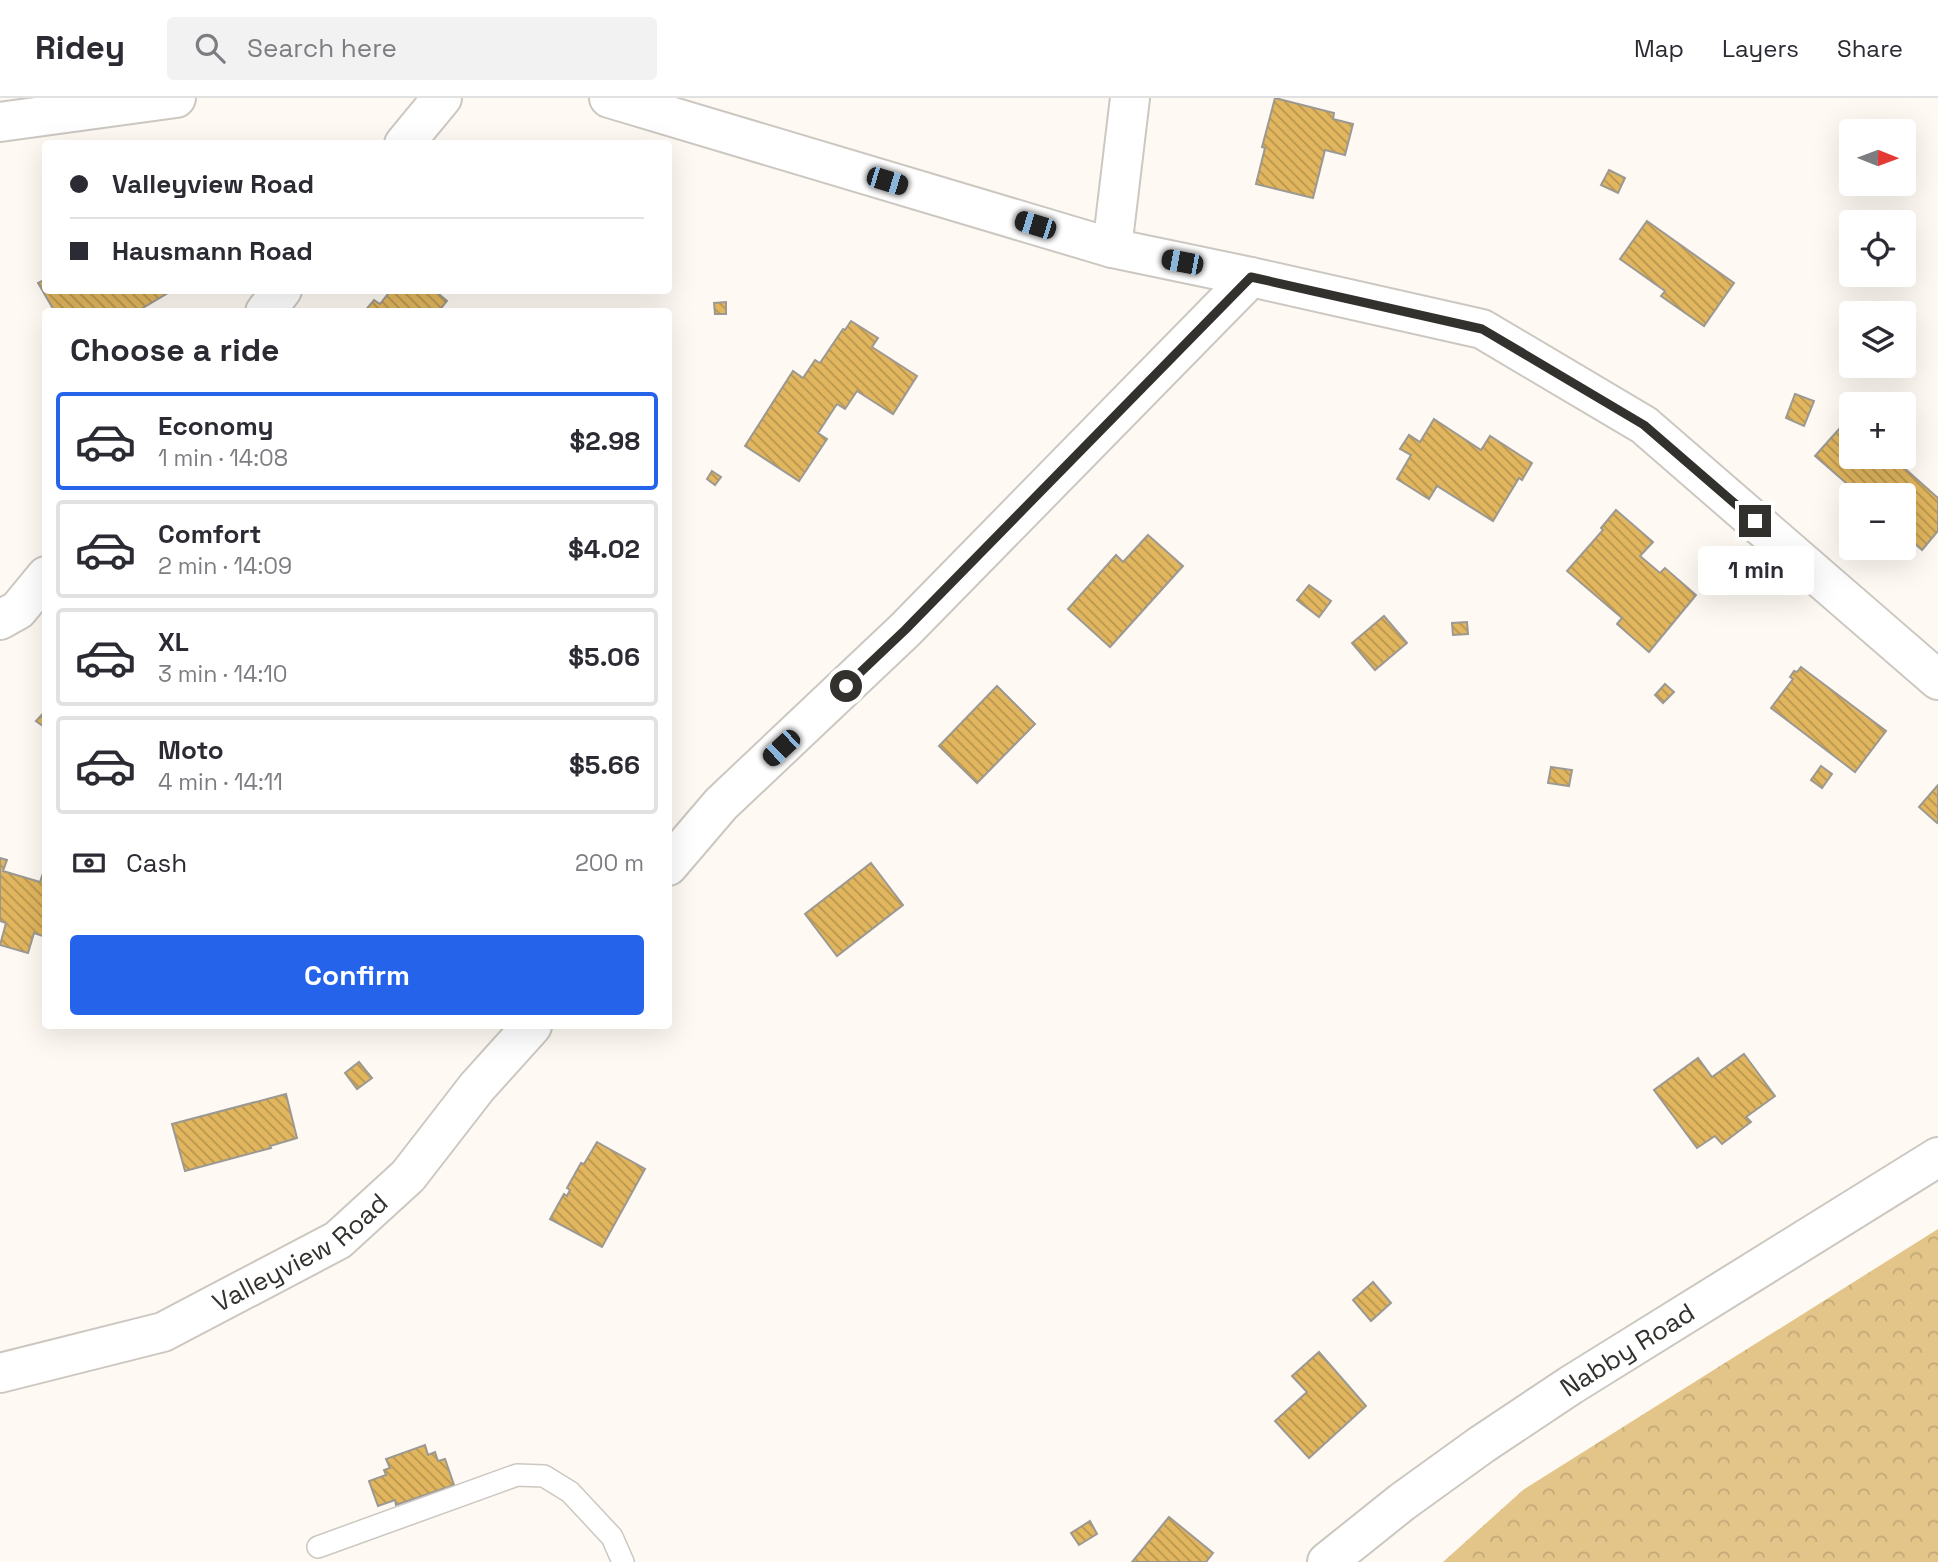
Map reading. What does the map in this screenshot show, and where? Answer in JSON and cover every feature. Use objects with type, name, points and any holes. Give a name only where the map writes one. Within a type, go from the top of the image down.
[{"type":"street","points":[[0,122],[176,98]]},
{"type":"street","points":[[407,140],[442,98]]},
{"type":"street","points":[[609,98],[1112,248],[1482,329],[1644,425],[1938,680]]},
{"type":"street","points":[[1112,248],[1130,98]]},
{"type":"street","points":[[672,861],[721,804],[905,630],[1251,277]]},
{"type":"street","points":[[268,308],[279,294]]},
{"type":"street","points":[[0,620],[18,610],[42,581]]},
{"type":"street","name":"Valleyview Road","points":[[0,1373],[163,1332],[338,1240],[408,1176],[477,1087],[529,1029]]},
{"type":"street","name":"Nabby Road","points":[[1327,1562],[1402,1502],[1570,1385],[1938,1157]]},
{"type":"lane","points":[[318,1547],[517,1475],[544,1476],[570,1492],[612,1537],[622,1562]]},
{"type":"green space","points":[[1938,1229],[1938,1562],[1443,1562],[1523,1490]]},
{"type":"building","points":[[1275,98],[1334,113],[1333,119],[1353,124],[1345,155],[1325,150],[1313,198],[1256,184],[1265,148],[1262,147]]},
{"type":"building","points":[[1609,170],[1625,178],[1618,193],[1601,185]]},
{"type":"building","points":[[1647,221],[1734,283],[1704,326],[1661,296],[1665,291],[1620,259]]},
{"type":"building","points":[[44,294],[166,294],[143,308],[53,308]]},
{"type":"building","points":[[388,294],[439,294],[447,301],[441,308],[367,308],[374,300],[380,304]]},
{"type":"building","points":[[726,302],[726,314],[715,314],[714,303]]},
{"type":"building","points":[[851,321],[878,338],[872,347],[917,376],[893,414],[857,391],[845,409],[837,404],[818,433],[827,439],[799,481],[745,446],[793,371],[803,378],[815,360],[820,363]]},
{"type":"building","points":[[1795,394],[1814,401],[1804,426],[1786,418]]},
{"type":"building","points":[[1434,419],[1481,450],[1490,436],[1532,463],[1522,480],[1519,478],[1493,521],[1437,486],[1429,499],[1397,479],[1411,455],[1400,449],[1409,435],[1420,442]]},
{"type":"building","points":[[1839,429],[1839,469],[1905,469],[1938,498],[1938,531],[1922,550],[1916,545],[1916,483],[1846,483],[1815,456]]},
{"type":"building","points":[[712,471],[721,477],[715,485],[707,479]]},
{"type":"building","points":[[1616,510],[1653,542],[1640,556],[1660,573],[1665,568],[1696,595],[1649,652],[1617,624],[1622,618],[1567,571],[1603,530],[1601,528]]},
{"type":"building","points":[[1148,535],[1183,566],[1110,647],[1068,609],[1116,555],[1123,562]]},
{"type":"building","points":[[1309,585],[1331,601],[1319,617],[1297,600]]},
{"type":"building","points":[[1384,616],[1407,643],[1375,670],[1352,643]]},
{"type":"building","points":[[1467,622],[1468,634],[1453,635],[1452,623]]},
{"type":"building","points":[[1801,667],[1886,731],[1855,772],[1771,708],[1793,679],[1790,677],[1794,671],[1797,672]]},
{"type":"building","points":[[1665,684],[1674,692],[1663,703],[1655,695]]},
{"type":"building","points":[[997,686],[1035,724],[977,783],[939,746]]},
{"type":"building","points":[[42,714],[42,725],[36,721]]},
{"type":"building","points":[[1821,766],[1832,774],[1822,788],[1811,780]]},
{"type":"building","points":[[1551,767],[1572,770],[1569,786],[1548,783]]},
{"type":"building","points":[[1938,785],[1938,821],[1937,823],[1919,807]]},
{"type":"building","points":[[0,858],[7,860],[3,871],[40,882],[42,876],[42,936],[34,933],[28,953],[0,945],[6,923],[0,921]]},
{"type":"building","points":[[871,863],[903,905],[837,956],[805,914]]},
{"type":"building","points":[[1744,1054],[1775,1096],[1746,1117],[1751,1122],[1722,1144],[1715,1136],[1697,1148],[1654,1090],[1698,1058],[1712,1077]]},
{"type":"building","points":[[359,1062],[372,1078],[357,1089],[345,1073]]},
{"type":"building","points":[[286,1094],[297,1138],[270,1146],[271,1148],[185,1171],[172,1124]]},
{"type":"building","points":[[597,1142],[645,1169],[602,1247],[550,1219],[564,1194],[567,1196],[570,1190],[567,1188],[581,1163],[584,1164]]},
{"type":"building","points":[[1373,1282],[1391,1303],[1371,1321],[1353,1300]]},
{"type":"building","points":[[1319,1352],[1366,1406],[1309,1458],[1275,1421],[1307,1392],[1292,1376]]},
{"type":"building","points":[[425,1445],[428,1455],[435,1452],[438,1461],[445,1459],[454,1485],[396,1505],[395,1500],[378,1506],[369,1481],[386,1475],[384,1470],[390,1468],[386,1459]]},
{"type":"building","points":[[1169,1517],[1213,1553],[1206,1562],[1132,1562]]},
{"type":"building","points":[[1090,1521],[1097,1534],[1079,1545],[1071,1533]]},
{"type":"route","points":[[846,686],[905,630],[1251,277],[1482,329],[1644,425],[1755,521]]}]
